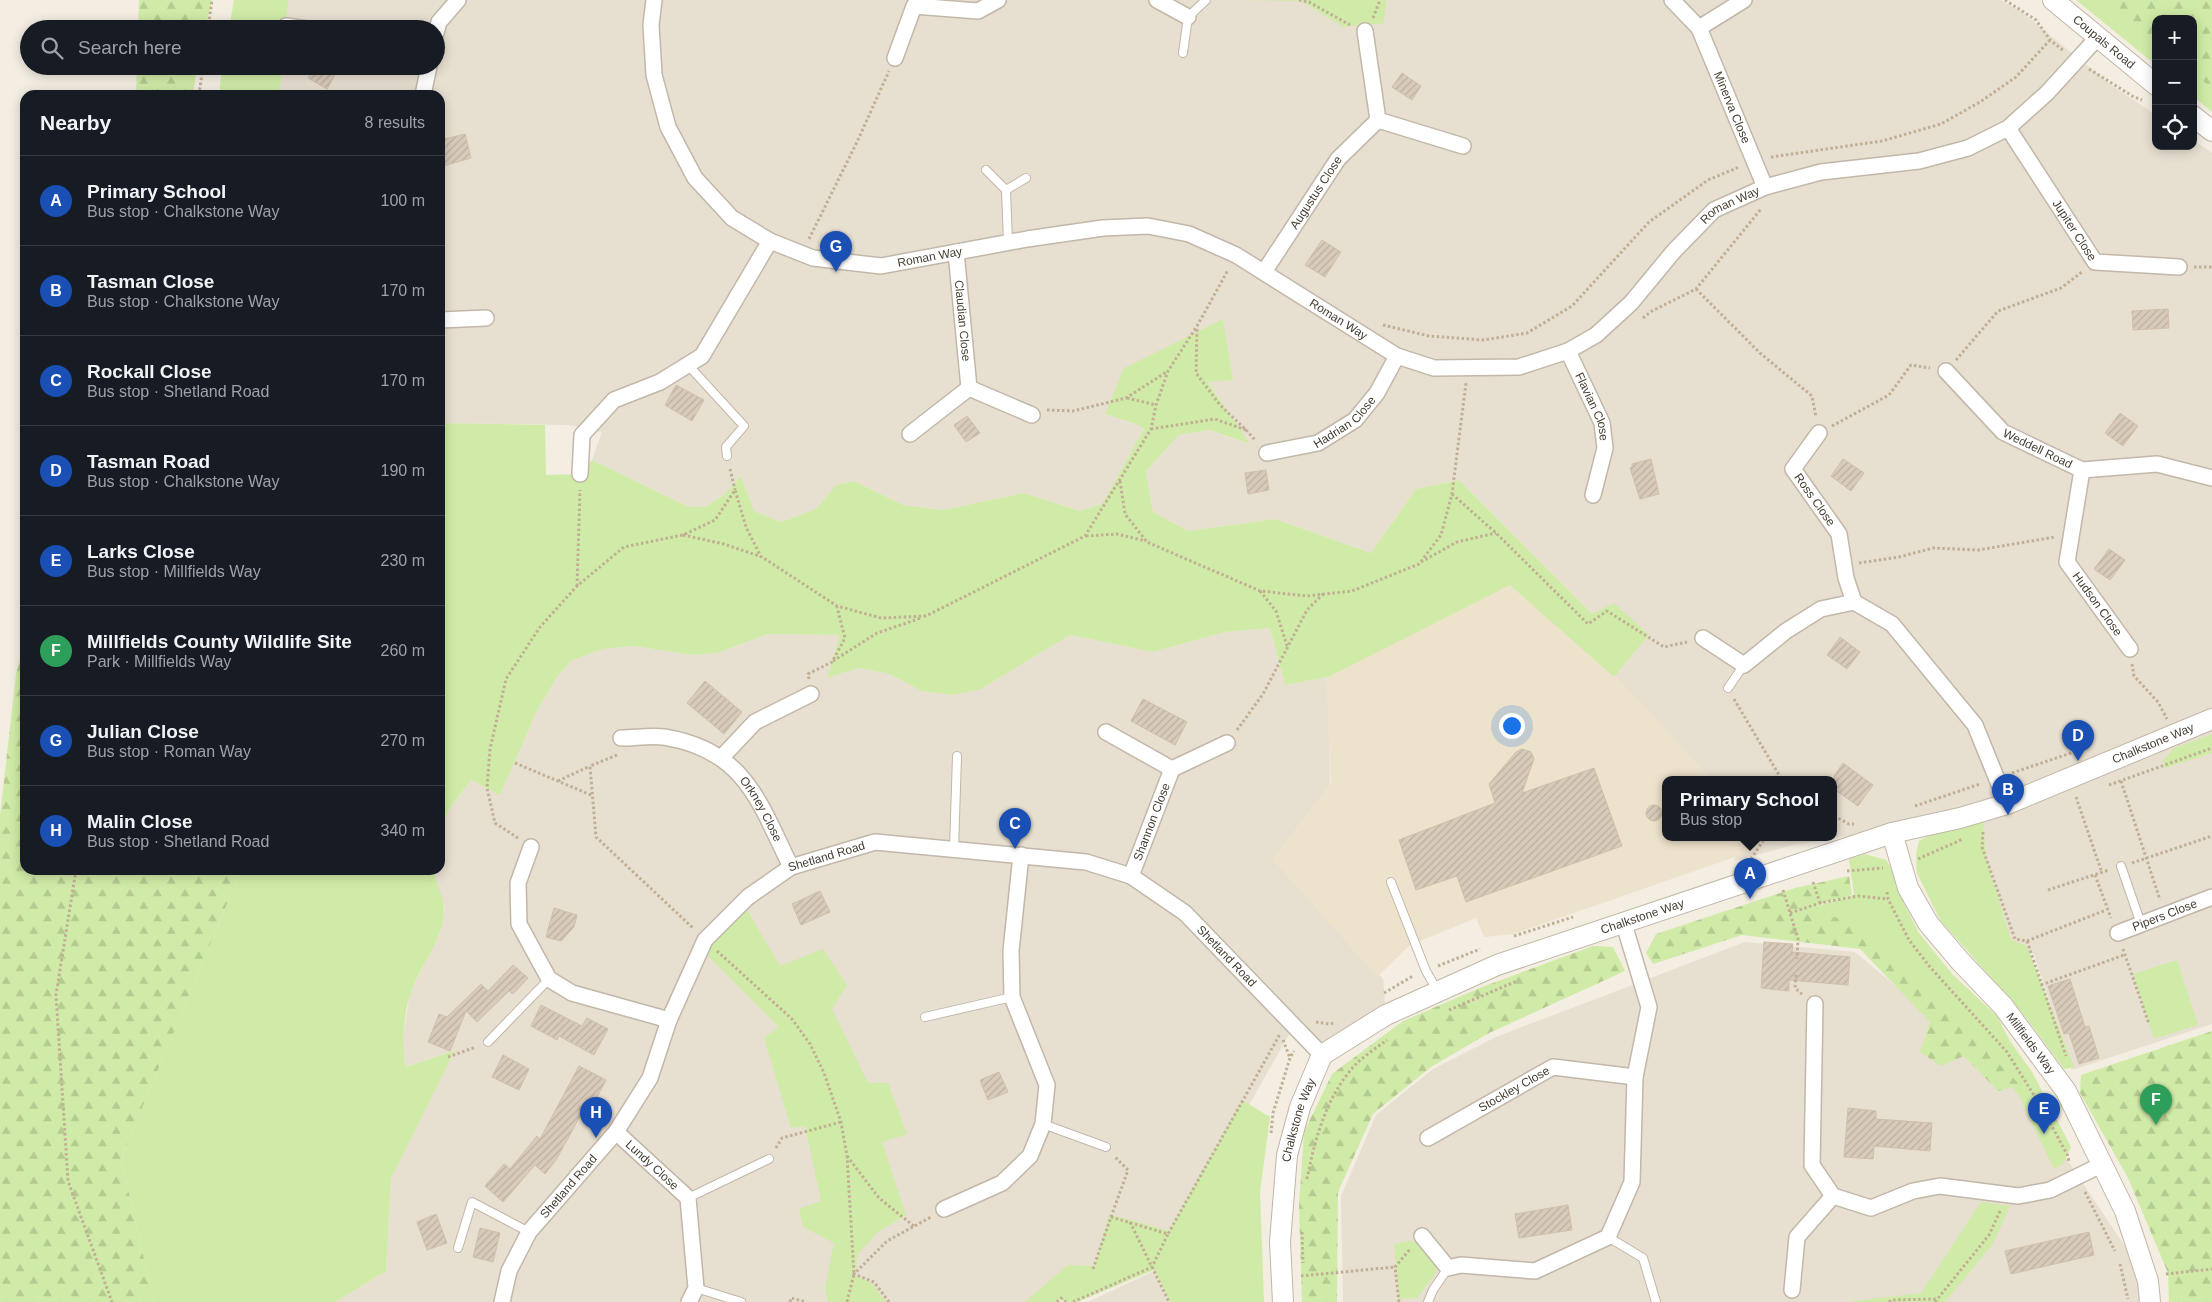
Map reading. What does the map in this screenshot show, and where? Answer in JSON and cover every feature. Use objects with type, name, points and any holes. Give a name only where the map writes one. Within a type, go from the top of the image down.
[{"type":"street","points":[[441,20],[458,0]]},
{"type":"street","name":"Roman Way","points":[[654,0],[651,25],[654,75],[668,128],[695,178],[732,218],[770,241],[813,258],[881,266],[1008,242],[1103,228],[1148,226],[1189,234],[1236,255],[1397,356],[1434,368],[1519,367],[1568,351],[1596,335],[1632,303],[1674,251],[1714,210],[1765,187],[1821,172],[1918,161],[1968,148],[2008,128],[2047,93],[2098,37]]},
{"type":"street","points":[[895,58],[914,6],[978,11],[998,0]]},
{"type":"street","points":[[1158,0],[1188,17]]},
{"type":"street","name":"Minerva Close","points":[[1672,0],[1699,28],[1765,187]]},
{"type":"street","points":[[1699,28],[1744,0]]},
{"type":"street","name":"Coupals Road","points":[[2053,0],[2152,82]]},
{"type":"street","points":[[1365,31],[1378,120],[1463,146]]},
{"type":"street","points":[[424,90],[427,75]]},
{"type":"street","points":[[2197,119],[2212,131]]},
{"type":"street","name":"Augustus Close","points":[[1264,272],[1338,159],[1378,120]]},
{"type":"street","name":"Jupiter Close","points":[[2008,128],[2095,262],[2179,267]]},
{"type":"street","points":[[580,474],[582,436],[614,400],[660,382],[702,356],[770,241]]},
{"type":"street","name":"Claudian Close","points":[[956,252],[968,388]]},
{"type":"street","points":[[445,320],[486,318]]},
{"type":"street","name":"Flavian Close","points":[[1568,351],[1602,423],[1604,448],[1593,495]]},
{"type":"street","name":"Hadrian Close","points":[[1267,452],[1318,443],[1355,420],[1377,393],[1397,356]]},
{"type":"street","name":"Weddell Road","points":[[1946,371],[2003,432],[2082,470],[2157,464],[2212,478]]},
{"type":"street","points":[[910,434],[968,388],[1032,415]]},
{"type":"street","name":"Ross Close","points":[[1819,433],[1793,469],[1839,534],[1844,565],[1854,602]]},
{"type":"street","name":"Hudson Close","points":[[2082,470],[2067,562],[2130,649]]},
{"type":"street","points":[[1703,638],[1744,665],[1786,631],[1821,609],[1854,602],[1892,624],[1975,725],[2007,804]]},
{"type":"street","points":[[722,757],[755,722],[811,694]]},
{"type":"street","name":"Chalkstone Way","points":[[1283,1302],[1280,1242],[1287,1156],[1300,1107],[1322,1055],[1386,1016],[1496,965],[1623,921],[1892,833],[1960,818],[2007,804],[2212,719]]},
{"type":"street","points":[[1106,732],[1172,769],[1227,743]]},
{"type":"street","name":"Orkney Close","points":[[621,738],[662,737],[699,746],[722,757],[751,786],[791,867]]},
{"type":"street","name":"Shannon Close","points":[[1131,876],[1172,769]]},
{"type":"street","name":"Millfields Way","points":[[1892,833],[1893,870],[1908,888],[1928,923],[1960,961],[2003,1006],[2066,1091],[2125,1211],[2148,1280],[2150,1302]]},
{"type":"street","name":"Shetland Road","points":[[502,1302],[509,1271],[529,1232],[616,1132],[650,1078],[669,1020],[705,940],[748,897],[791,867],[876,842],[1021,854],[1086,862],[1131,876],[1185,913],[1322,1055]]},
{"type":"street","points":[[531,847],[518,882],[519,924],[549,979],[572,993],[669,1020]]},
{"type":"street","points":[[944,1209],[1002,1183],[1030,1156],[1043,1124],[1047,1085],[1012,997],[1011,951],[1021,854]]},
{"type":"street","name":"Pipers Close","points":[[2118,933],[2212,897]]},
{"type":"street","points":[[1422,1236],[1448,1268],[1460,1266],[1535,1271],[1608,1237],[1632,1182],[1635,1077],[1649,1006],[1623,921]]},
{"type":"street","points":[[1815,1004],[1812,1165],[1833,1196],[1871,1208],[1913,1191],[1940,1186],[2018,1196],[2050,1190],[2103,1164]]},
{"type":"street","name":"Stockley Close","points":[[1428,1138],[1553,1067],[1635,1077]]},
{"type":"street","name":"Lundy Close","points":[[616,1132],[688,1198],[696,1288]]},
{"type":"street","points":[[1792,1290],[1797,1236],[1833,1196]]},
{"type":"street","points":[[689,1302],[696,1288]]},
{"type":"lane","points":[[1183,53],[1188,17],[1206,0]]},
{"type":"lane","points":[[986,170],[1006,190],[1008,242]]},
{"type":"lane","points":[[1006,190],[1026,178]]},
{"type":"lane","points":[[688,365],[744,426],[726,446],[727,456]]},
{"type":"lane","points":[[1728,688],[1744,665]]},
{"type":"lane","points":[[954,849],[957,756]]},
{"type":"lane","points":[[2121,866],[2141,924]]},
{"type":"lane","points":[[1391,882],[1426,971],[1438,991]]},
{"type":"lane","points":[[488,1042],[549,979]]},
{"type":"lane","points":[[925,1017],[1012,997]]},
{"type":"lane","points":[[1043,1124],[1106,1147]]},
{"type":"lane","name":"Lundy Close","points":[[688,1198],[769,1159]]},
{"type":"lane","points":[[458,1248],[472,1202],[529,1232]]},
{"type":"lane","points":[[1608,1237],[1642,1258],[1656,1302]]},
{"type":"lane","points":[[1428,1302],[1433,1290],[1448,1268]]},
{"type":"lane","points":[[696,1288],[742,1302]]},
{"type":"path","points":[[209,20],[212,0]]},
{"type":"path","points":[[1299,0],[1309,2],[1345,23],[1365,31],[1380,0]]},
{"type":"path","points":[[1377,324],[1429,336],[1484,340],[1527,333],[1572,306],[1649,222],[1708,180],[1754,160],[1795,152],[1882,142],[1941,124],[1980,102],[2016,77],[2050,40]]},
{"type":"path","points":[[802,254],[857,142],[895,58]]},
{"type":"path","points":[[200,90],[202,75]]},
{"type":"path","points":[[1637,322],[1652,311],[1696,289],[1762,207]]},
{"type":"path","points":[[1085,536],[1151,430],[1156,404],[1168,371],[1197,326],[1236,255]]},
{"type":"path","points":[[1696,289],[1760,353],[1812,396],[1819,433],[1888,395],[1911,365],[1946,371],[1998,311],[2061,288],[2095,262]]},
{"type":"path","points":[[1151,430],[1215,419],[1246,430],[1220,405],[1196,373],[1197,326]]},
{"type":"path","points":[[1419,564],[1440,536],[1452,494],[1468,368]]},
{"type":"path","points":[[1032,415],[1046,410],[1073,411],[1126,398],[1168,371]]},
{"type":"path","points":[[1126,398],[1156,404]]},
{"type":"path","points":[[727,456],[746,527],[762,558]]},
{"type":"path","points":[[578,586],[580,474]]},
{"type":"path","points":[[1120,481],[1125,514],[1147,542]]},
{"type":"path","points":[[531,847],[495,823],[488,788],[490,749],[506,679],[540,627],[578,586],[624,547],[683,535],[715,520],[735,490]]},
{"type":"path","points":[[1452,494],[1496,533],[1588,624],[1607,611],[1664,647],[1703,638]]},
{"type":"path","points":[[811,694],[808,674],[832,662],[877,633],[926,616],[1085,536],[1117,534],[1147,542],[1260,591],[1307,596],[1352,591],[1419,564],[1457,542],[1496,533]]},
{"type":"path","points":[[1844,565],[1898,557],[1933,548],[1978,550],[2072,534]]},
{"type":"path","points":[[683,535],[724,544],[762,558],[837,606],[881,618],[926,616]]},
{"type":"path","points":[[1260,591],[1276,611],[1287,647]]},
{"type":"path","points":[[1227,743],[1263,694],[1307,610],[1323,594]]},
{"type":"path","points":[[832,662],[845,638],[837,606]]},
{"type":"path","points":[[2130,649],[2134,676],[2158,702],[2167,719]]},
{"type":"path","points":[[1728,688],[1780,776]]},
{"type":"path","points":[[2158,723],[2176,716]]},
{"type":"path","points":[[558,781],[623,753],[621,738]]},
{"type":"path","points":[[2103,788],[2212,748]]},
{"type":"path","points":[[1908,808],[2080,750]]},
{"type":"path","points":[[515,763],[591,795]]},
{"type":"path","points":[[590,766],[596,836],[705,940],[792,1018],[813,1051],[824,1073],[841,1122],[847,1156],[854,1274],[848,1302]]},
{"type":"path","points":[[2120,781],[2165,915]]},
{"type":"path","points":[[2067,800],[2085,794]]},
{"type":"path","points":[[2076,797],[2102,873]]},
{"type":"path","points":[[1837,818],[1849,824],[1861,824],[1843,830]]},
{"type":"path","points":[[1974,835],[1983,831],[1982,847],[2015,939],[2027,940],[2106,910]]},
{"type":"path","points":[[1838,871],[1884,868],[1893,870],[1964,838]]},
{"type":"path","points":[[1748,864],[1763,841]]},
{"type":"path","points":[[75,875],[56,995],[68,1182],[112,1302]]},
{"type":"path","points":[[1820,877],[1812,881],[1820,903]]},
{"type":"path","points":[[1886,884],[1888,899],[1914,947],[2007,1052],[2042,1108],[2068,1156],[2072,1179],[2084,1188],[2117,1254],[2129,1302]]},
{"type":"path","points":[[1773,890],[1783,888],[1798,939],[1797,959]]},
{"type":"path","points":[[1790,913],[1820,903],[1858,896],[1888,899]]},
{"type":"path","points":[[2027,940],[2069,1065],[2066,1091]]},
{"type":"path","points":[[2041,985],[2124,955]]},
{"type":"path","points":[[1440,1014],[1522,979]]},
{"type":"path","points":[[1073,1302],[1152,1267],[1168,1234],[1280,1034]]},
{"type":"path","points":[[1306,1184],[1314,1140],[1340,1083],[1358,1063],[1394,1034]]},
{"type":"path","points":[[448,1057],[488,1042]]},
{"type":"path","points":[[769,1159],[782,1138],[841,1122]]},
{"type":"path","points":[[1093,1269],[1128,1170],[1106,1147]]},
{"type":"path","points":[[847,1156],[879,1198],[915,1227]]},
{"type":"path","points":[[1889,1302],[1891,1300],[1936,1300],[1990,1235],[2000,1215],[2004,1194]]},
{"type":"path","points":[[854,1274],[887,1241],[944,1209]]},
{"type":"path","points":[[1111,1217],[1168,1234]]},
{"type":"path","points":[[1130,1222],[1169,1302]]},
{"type":"path","points":[[1302,1230],[1304,1285]]},
{"type":"path","points":[[1282,1278],[1395,1267],[1422,1236]]},
{"type":"path","points":[[1395,1267],[1399,1302]]},
{"type":"path","points":[[2148,1280],[2168,1273],[2212,1269]]},
{"type":"path","points":[[854,1274],[874,1282],[890,1302]]},
{"type":"path","points":[[790,1302],[792,1298],[806,1302]]},
{"type":"path","points":[[1057,1302],[1061,1298],[1066,1302]]},
{"type":"shaded area","points":[[287,0],[2001,0],[2024,14],[2111,85],[2152,112],[2152,150],[2197,150],[2197,143],[2212,153],[2212,1024],[2072,1070],[2034,954],[2011,941],[1960,818],[1837,838],[1837,776],[1696,776],[1614,677],[1649,635],[1592,614],[1459,480],[1416,489],[1371,553],[1275,519],[1188,531],[1153,512],[1146,471],[1179,435],[1210,430],[1249,444],[1208,381],[1233,380],[1223,320],[1105,414],[1136,424],[1144,429],[1102,504],[1080,511],[1024,493],[943,510],[903,505],[854,481],[836,485],[816,509],[781,522],[754,511],[741,476],[725,494],[705,507],[689,507],[592,460],[602,432],[568,425],[445,423],[445,90],[280,90],[282,75],[445,75],[445,20],[286,20]]},
{"type":"shaded area","points":[[1495,546],[1709,776],[1662,776],[1662,841],[1757,841],[1758,849],[1513,934],[1484,937],[1476,918],[1410,945],[1377,977],[1272,859],[1331,782],[1325,657]]},
{"type":"shaded area","points":[[1270,628],[1285,685],[1328,677],[1330,793],[1282,865],[1383,979],[1386,1015],[1322,1055],[1293,1027],[1175,1237],[1039,1302],[335,1302],[386,1271],[391,1179],[454,1050],[406,1067],[402,1045],[410,992],[439,936],[445,909],[435,875],[445,875],[445,819],[450,808],[471,780],[500,795],[537,711],[557,677],[572,660],[603,649],[633,646],[692,655],[717,653],[768,634],[841,635],[827,678],[859,668],[889,674],[921,691],[981,689],[1070,635],[1153,652],[1225,632]]},
{"type":"shaded area","points":[[1741,841],[1818,841],[1793,845],[1734,861]]},
{"type":"shaded area","points":[[1745,942],[1855,952],[2022,1092],[2148,1281],[2150,1302],[1343,1302],[1341,1196],[1376,1115],[1433,1069],[1496,1037]]},
{"type":"shaded area","points":[[1154,1271],[1170,1302],[1088,1302]]},
{"type":"green space","points":[[139,0],[212,0],[207,20],[138,20]]},
{"type":"green space","points":[[234,0],[288,0],[287,20],[231,20]]},
{"type":"green space","points":[[1243,0],[1386,0],[1384,23],[1344,27],[1300,1]]},
{"type":"green space","points":[[2076,0],[2212,0],[2212,112],[2197,99],[2197,15],[2152,15],[2152,62]]},
{"type":"green space","points":[[2104,0],[2212,0],[2212,88],[2197,76],[2197,15],[2152,15],[2152,39]]},
{"type":"green space","points":[[137,75],[196,75],[194,90],[136,90]]},
{"type":"green space","points":[[221,75],[282,75],[280,90],[220,90]]},
{"type":"green space","points":[[1223,319],[1233,380],[1208,382],[1250,444],[1210,430],[1179,435],[1146,471],[1153,512],[1188,531],[1275,519],[1371,553],[1416,489],[1459,480],[1592,614],[1614,603],[1649,635],[1614,677],[1510,585],[1328,677],[1285,685],[1270,628],[1225,632],[1153,652],[1070,635],[981,689],[952,695],[921,691],[889,674],[859,668],[827,678],[840,635],[768,634],[717,653],[692,655],[633,646],[603,649],[572,660],[557,677],[537,711],[500,795],[471,780],[450,808],[445,819],[445,423],[545,425],[546,475],[580,474],[592,460],[689,507],[705,507],[725,494],[741,476],[754,511],[781,522],[816,509],[836,485],[854,481],[903,505],[943,510],[1024,493],[1080,511],[1102,504],[1144,429],[1136,424],[1105,414],[1124,368]]},
{"type":"green space","points":[[20,658],[20,875],[239,875],[121,1159],[154,1302],[0,1302],[0,816],[16,674]]},
{"type":"green space","points":[[2212,734],[2212,753],[2165,768],[2163,761],[2173,749]]},
{"type":"green space","points":[[1983,818],[1986,859],[2011,940],[2027,946],[2074,1067],[2064,1069],[2024,1015],[1940,920],[1917,873],[1916,854],[1919,841],[1935,832]]},
{"type":"green space","points":[[1865,854],[1886,860],[1895,874],[1904,904],[1919,933],[1953,975],[1997,1016],[2010,1041],[2032,1072],[2071,1147],[2063,1164],[2054,1169],[2019,1096],[1993,1061],[1907,975],[1819,924],[1814,907],[1854,895],[1849,859]]},
{"type":"green space","points":[[239,875],[435,875],[444,906],[443,922],[436,942],[411,992],[405,1019],[404,1059],[406,1067],[455,1050],[391,1179],[386,1271],[335,1302],[154,1302],[121,1159]]},
{"type":"green space","points":[[1849,876],[1852,895],[1817,905],[1819,919],[1834,917],[1858,921],[2020,1085],[1998,1091],[1964,1056],[1941,1066],[1920,1052],[1930,1022],[1860,949],[1742,935],[1653,964],[1646,953],[1656,934],[1795,888]]},
{"type":"green space","points":[[747,910],[780,966],[823,949],[847,985],[832,1009],[868,1083],[888,1083],[907,1134],[882,1142],[906,1215],[877,1233],[858,1254],[855,1275],[871,1283],[886,1302],[828,1302],[825,1288],[834,1243],[803,1227],[799,1209],[821,1201],[805,1126],[791,1128],[764,1038],[779,1027],[704,952]]},
{"type":"green space","points":[[1593,946],[1613,947],[1625,971],[1489,1033],[1431,1067],[1373,1114],[1338,1192],[1337,1302],[1302,1302],[1299,1206],[1304,1132],[1332,1074],[1403,1021],[1482,987]]},
{"type":"green space","points":[[2177,960],[2198,1025],[2154,1039],[2133,974]]},
{"type":"green space","points":[[2212,1031],[2212,1302],[2169,1302],[2168,1273],[2128,1178],[2080,1093],[2081,1075]]},
{"type":"green space","points":[[1242,1100],[1270,1117],[1260,1192],[1264,1302],[1170,1302],[1154,1270],[1077,1302],[1065,1302],[1060,1299],[1056,1302],[1025,1302],[1068,1265],[1095,1266],[1109,1214],[1169,1231]]},
{"type":"green space","points":[[1981,1202],[2010,1206],[1993,1244],[1945,1302],[1846,1302],[1921,1293]]},
{"type":"green space","points":[[1411,1241],[1422,1244],[1437,1266],[1436,1273],[1417,1298],[1399,1299],[1394,1244]]},
{"type":"building","points":[[1402,73],[1421,86],[1412,100],[1392,87]]},
{"type":"building","points":[[310,75],[335,75],[327,89],[308,78]]},
{"type":"building","points":[[465,134],[471,158],[445,165],[445,139]]},
{"type":"building","points":[[1322,240],[1341,252],[1325,277],[1305,265]]},
{"type":"building","points":[[2168,309],[2169,328],[2133,330],[2132,311]]},
{"type":"building","points":[[676,385],[704,400],[692,421],[665,405]]},
{"type":"building","points":[[2120,413],[2138,426],[2123,446],[2105,433]]},
{"type":"building","points":[[967,416],[980,433],[966,442],[954,425]]},
{"type":"building","points":[[1651,459],[1659,494],[1640,499],[1630,468],[1632,464]]},
{"type":"building","points":[[1843,459],[1864,473],[1851,491],[1831,476]]},
{"type":"building","points":[[1266,470],[1269,490],[1248,494],[1245,473]]},
{"type":"building","points":[[2109,549],[2125,560],[2110,580],[2094,569]]},
{"type":"building","points":[[1840,637],[1860,652],[1847,669],[1827,655]]},
{"type":"building","points":[[705,681],[742,712],[724,734],[687,703]]},
{"type":"building","points":[[1143,699],[1187,722],[1175,745],[1131,721]]},
{"type":"building","points":[[1522,749],[1531,752],[1534,759],[1522,793],[1594,768],[1622,846],[1466,902],[1457,876],[1416,890],[1399,840],[1495,803],[1489,784],[1516,752]]},
{"type":"building","points":[[1843,763],[1873,785],[1858,806],[1837,791],[1837,776],[1834,776]]},
{"type":"building","points":[[1651,805],[1657,805],[1662,810],[1660,819],[1651,821],[1646,816],[1646,810]]},
{"type":"building","points":[[820,891],[830,912],[801,925],[792,904]]},
{"type":"building","points":[[554,908],[577,915],[574,927],[561,941],[546,937]]},
{"type":"building","points":[[1764,942],[1793,944],[1792,952],[1850,957],[1848,985],[1789,980],[1789,991],[1761,988]]},
{"type":"building","points":[[513,965],[528,978],[513,994],[509,991],[477,1022],[466,1011],[450,1051],[428,1042],[439,1014],[447,1017],[481,984],[488,991]]},
{"type":"building","points":[[2070,979],[2085,1027],[2089,1026],[2099,1058],[2079,1064],[2069,1033],[2064,1034],[2048,986]]},
{"type":"building","points":[[541,1005],[582,1026],[587,1018],[608,1029],[594,1055],[559,1036],[557,1040],[531,1026]]},
{"type":"building","points":[[503,1055],[529,1069],[519,1090],[492,1077]]},
{"type":"building","points":[[579,1066],[606,1080],[595,1101],[590,1098],[556,1160],[545,1174],[535,1165],[503,1202],[485,1186],[504,1164],[510,1169],[537,1136],[540,1139]]},
{"type":"building","points":[[999,1072],[1008,1092],[988,1100],[980,1080]]},
{"type":"building","points":[[1848,1108],[1876,1111],[1876,1119],[1932,1123],[1930,1151],[1874,1146],[1873,1159],[1844,1157]]},
{"type":"building","points":[[1568,1205],[1572,1230],[1519,1238],[1515,1214]]},
{"type":"building","points":[[436,1214],[447,1243],[427,1250],[417,1222]]},
{"type":"building","points":[[480,1228],[500,1233],[493,1262],[473,1257]]},
{"type":"building","points":[[2089,1232],[2094,1255],[2011,1274],[2005,1251]]},
{"type":"place","name":"Julian Close","points":[[836,272]]},
{"type":"place","name":"Tasman Road","points":[[2078,761]]},
{"type":"place","name":"Tasman Close","points":[[2008,815]]},
{"type":"place","name":"Rockall Close","points":[[1015,849]]},
{"type":"place","name":"Primary School","points":[[1750,899]]},
{"type":"place","name":"Millfields County Wildlife Site","points":[[2156,1125]]},
{"type":"place","name":"Larks Close","points":[[2044,1134]]},
{"type":"place","name":"Malin Close","points":[[596,1138]]}]
